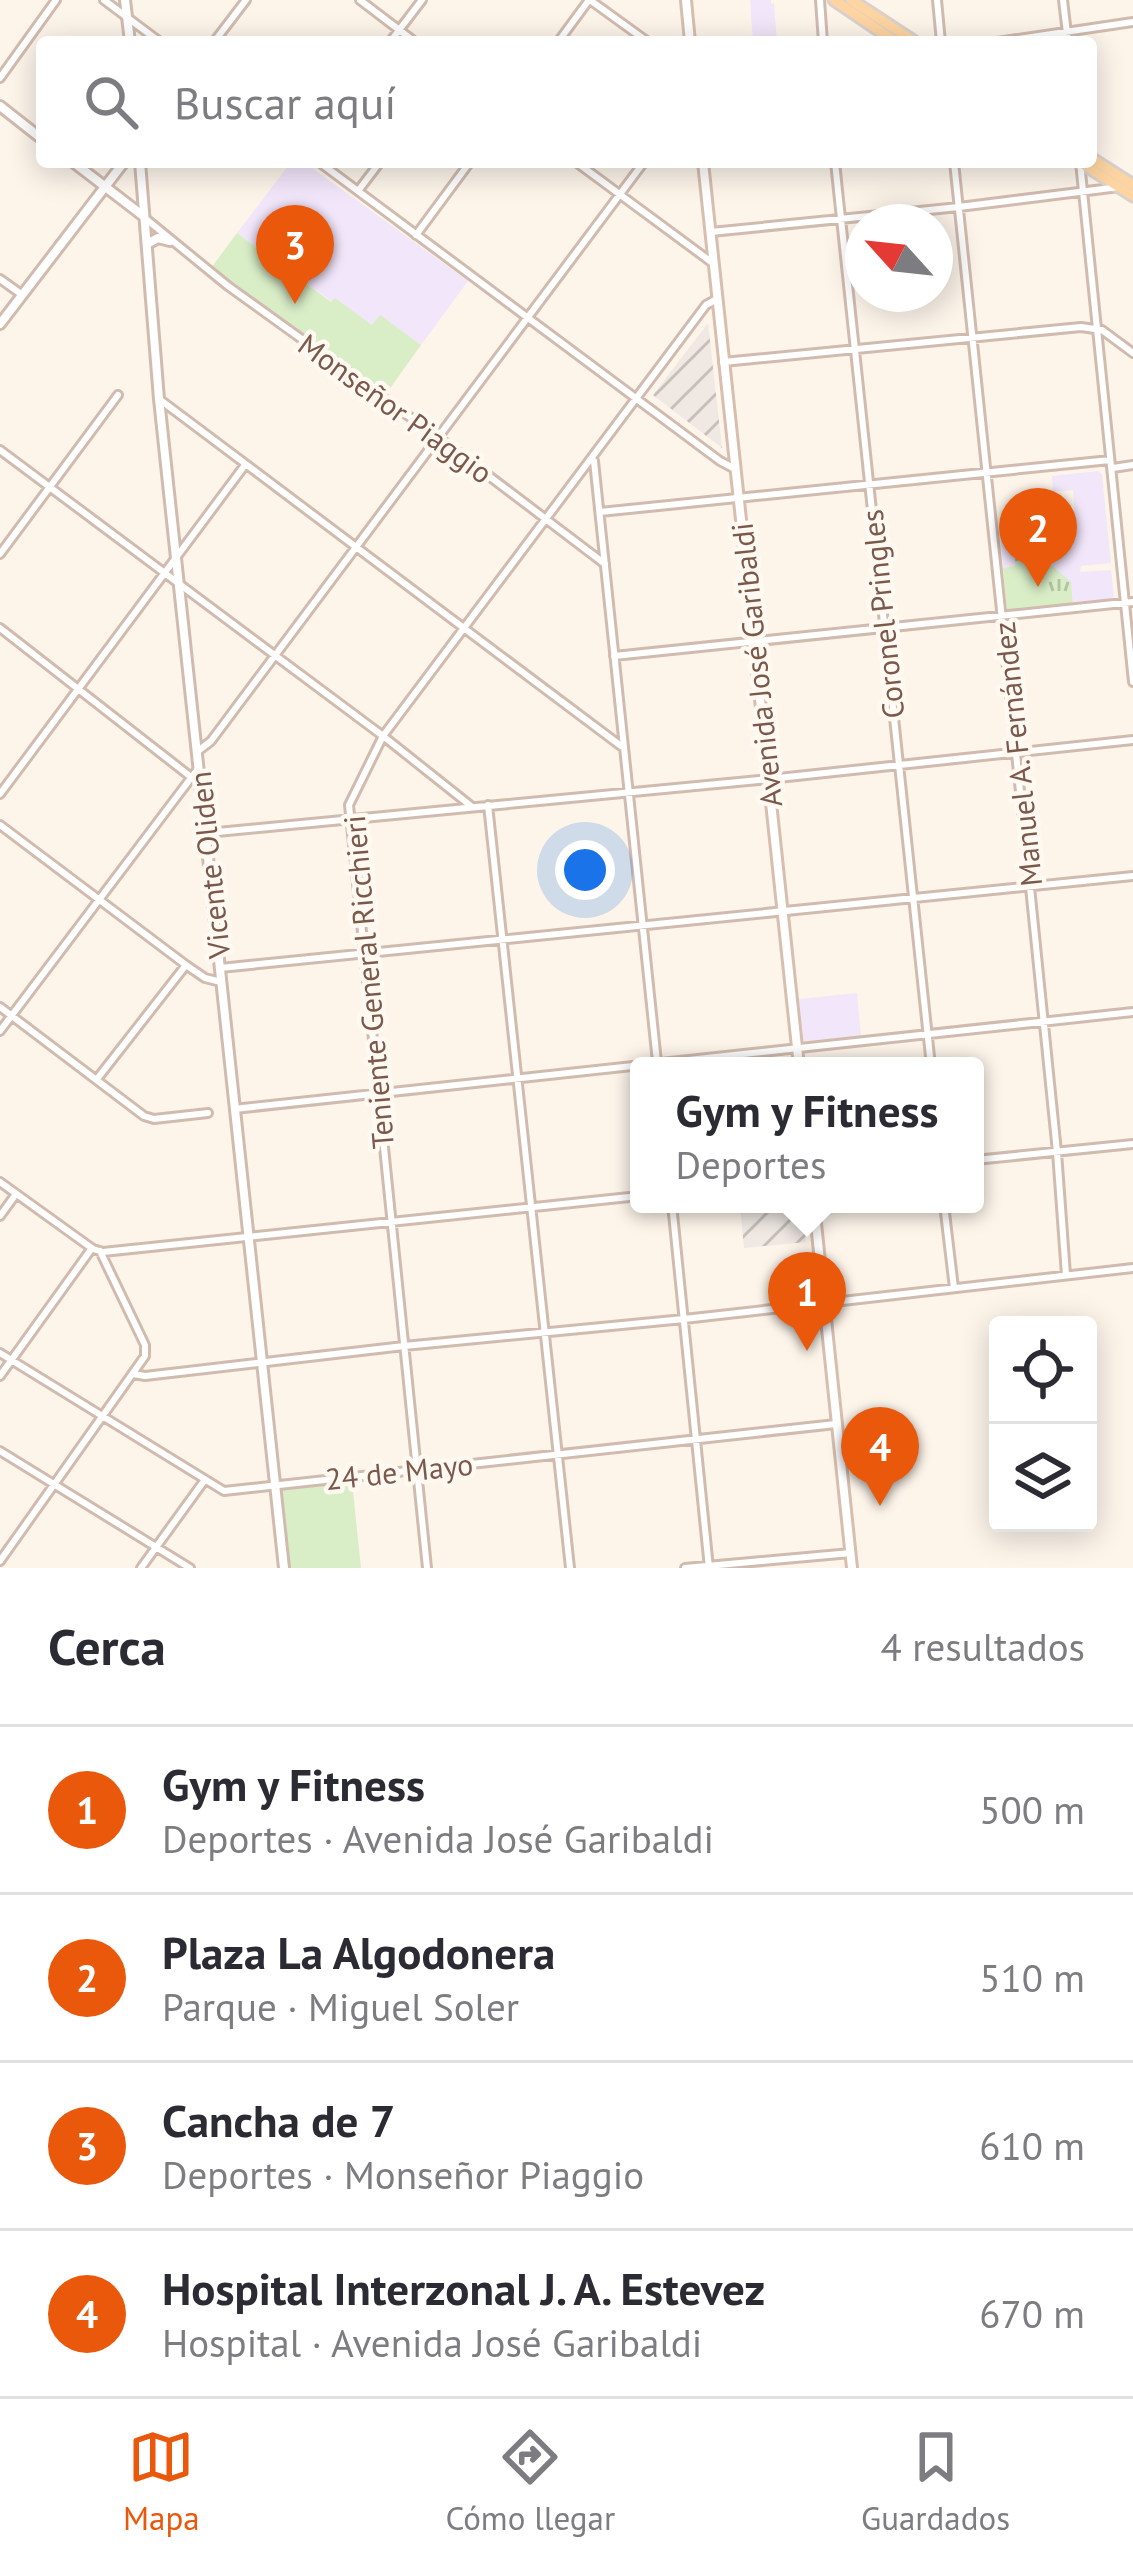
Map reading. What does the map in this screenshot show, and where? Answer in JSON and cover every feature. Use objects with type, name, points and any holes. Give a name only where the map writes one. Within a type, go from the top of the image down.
[{"type":"main road","points":[[834,0],[887,36]]},
{"type":"main road","points":[[851,0],[905,36]]},
{"type":"main road","points":[[1097,162],[1133,185]]},
{"type":"main road","points":[[1089,168],[1133,196]]},
{"type":"street","points":[[0,78],[56,0]]},
{"type":"street","points":[[104,0],[152,36]]},
{"type":"street","points":[[125,0],[130,36]]},
{"type":"street","points":[[219,36],[247,0]]},
{"type":"street","points":[[360,0],[408,36]]},
{"type":"street","points":[[394,36],[422,0]]},
{"type":"street","points":[[563,36],[590,0],[640,36]]},
{"type":"street","points":[[686,0],[690,36]]},
{"type":"street","points":[[820,0],[823,36]]},
{"type":"street","points":[[937,0],[940,36]]},
{"type":"street","points":[[1064,0],[1067,36]]},
{"type":"street","points":[[1035,36],[1133,22]]},
{"type":"street","points":[[0,106],[36,134]]},
{"type":"street","name":"Monseñor Piaggio","points":[[81,168],[170,241],[607,565]]},
{"type":"street","points":[[0,324],[119,168]]},
{"type":"street","name":"Vicente Oliden","points":[[140,168],[159,399],[284,1568]]},
{"type":"street","points":[[327,168],[735,469]]},
{"type":"street","points":[[358,191],[375,168]]},
{"type":"street","points":[[416,235],[466,168]]},
{"type":"street","points":[[584,168],[714,264]]},
{"type":"street","points":[[198,751],[211,741],[275,657],[640,168]]},
{"type":"street","name":"Avenida José Garibaldi","points":[[705,168],[798,1057]]},
{"type":"street","name":"Coronel Pringles","points":[[836,168],[930,1057]]},
{"type":"street","name":"Manuel A. Fernández","points":[[955,168],[1066,1275]]},
{"type":"street","points":[[1080,168],[1130,603],[1133,682]]},
{"type":"street","points":[[711,232],[1133,185]]},
{"type":"street","points":[[146,244],[158,238],[170,241]]},
{"type":"street","points":[[0,279],[22,295]]},
{"type":"street","name":"Teniente General Ricchieri","points":[[427,1568],[350,805],[383,736],[706,305],[717,299]]},
{"type":"street","points":[[723,362],[1096,327],[1133,353]]},
{"type":"street","points":[[0,554],[118,395]]},
{"type":"street","points":[[159,399],[623,748]]},
{"type":"street","points":[[0,450],[472,806]]},
{"type":"street","points":[[594,457],[656,1057]]},
{"type":"street","points":[[0,794],[245,465]]},
{"type":"street","points":[[600,512],[987,472],[1133,465]]},
{"type":"street","points":[[614,656],[1130,603]]},
{"type":"street","points":[[0,628],[202,785]]},
{"type":"street","points":[[207,832],[1133,740]]},
{"type":"street","points":[[0,1031],[199,767]]},
{"type":"street","points":[[488,805],[570,1568]]},
{"type":"street","points":[[0,825],[186,965],[221,982]]},
{"type":"street","points":[[220,968],[1133,876]]},
{"type":"street","points":[[97,1079],[186,965]]},
{"type":"street","points":[[0,1007],[145,1116],[208,1113]]},
{"type":"street","points":[[718,1057],[1133,1012]]},
{"type":"street","points":[[234,1109],[630,1067]]},
{"type":"street","points":[[984,1159],[1133,1144]]},
{"type":"street","points":[[0,1182],[96,1250],[145,1345],[145,1356],[133,1374],[0,1561]]},
{"type":"street","points":[[0,1216],[16,1194]]},
{"type":"street","points":[[0,1376],[96,1250],[630,1197]]},
{"type":"street","points":[[673,1213],[709,1567]]},
{"type":"street","points":[[815,1213],[852,1568]]},
{"type":"street","points":[[945,1213],[954,1288]]},
{"type":"street","points":[[133,1374],[1133,1268]]},
{"type":"street","name":"24 de Mayo","points":[[0,1353],[224,1491],[836,1424]]},
{"type":"street","points":[[0,1451],[190,1568]]},
{"type":"street","points":[[141,1568],[204,1480]]},
{"type":"street","points":[[685,1568],[850,1552]]},
{"type":"shaded area","points":[[750,0],[771,0],[777,36],[753,36]]},
{"type":"shaded area","points":[[286,168],[312,168],[468,281],[421,345],[380,316],[372,326],[336,299],[332,302],[237,233]]},
{"type":"shaded area","points":[[708,323],[722,448],[653,395]]},
{"type":"shaded area","points":[[1098,471],[1111,563],[1081,566],[1080,572],[1111,570],[1114,596],[1072,602],[1070,582],[1015,560],[1015,566],[1003,568],[999,523],[1051,518],[1052,525],[1075,523],[1073,490],[1053,492],[1052,476]]},
{"type":"shaded area","points":[[857,993],[861,1036],[803,1041],[799,999]]},
{"type":"shaded area","points":[[741,1213],[804,1213],[806,1242],[744,1248]]},
{"type":"green space","points":[[237,233],[331,302],[335,298],[372,325],[380,315],[421,345],[386,394],[211,268]]},
{"type":"green space","points":[[1042,557],[1071,582],[1073,607],[1011,613],[1003,568],[1015,566],[1015,559]]},
{"type":"green space","points":[[352,1482],[361,1568],[290,1568],[281,1489]]},
{"type":"place","name":"Cancha de 7","points":[[295,304]]},
{"type":"place","name":"Plaza La Algodonera","points":[[1038,587]]},
{"type":"place","name":"Gym y Fitness","points":[[807,1351]]},
{"type":"place","name":"Hospital Interzonal J. A. Estevez","points":[[880,1506]]}]
